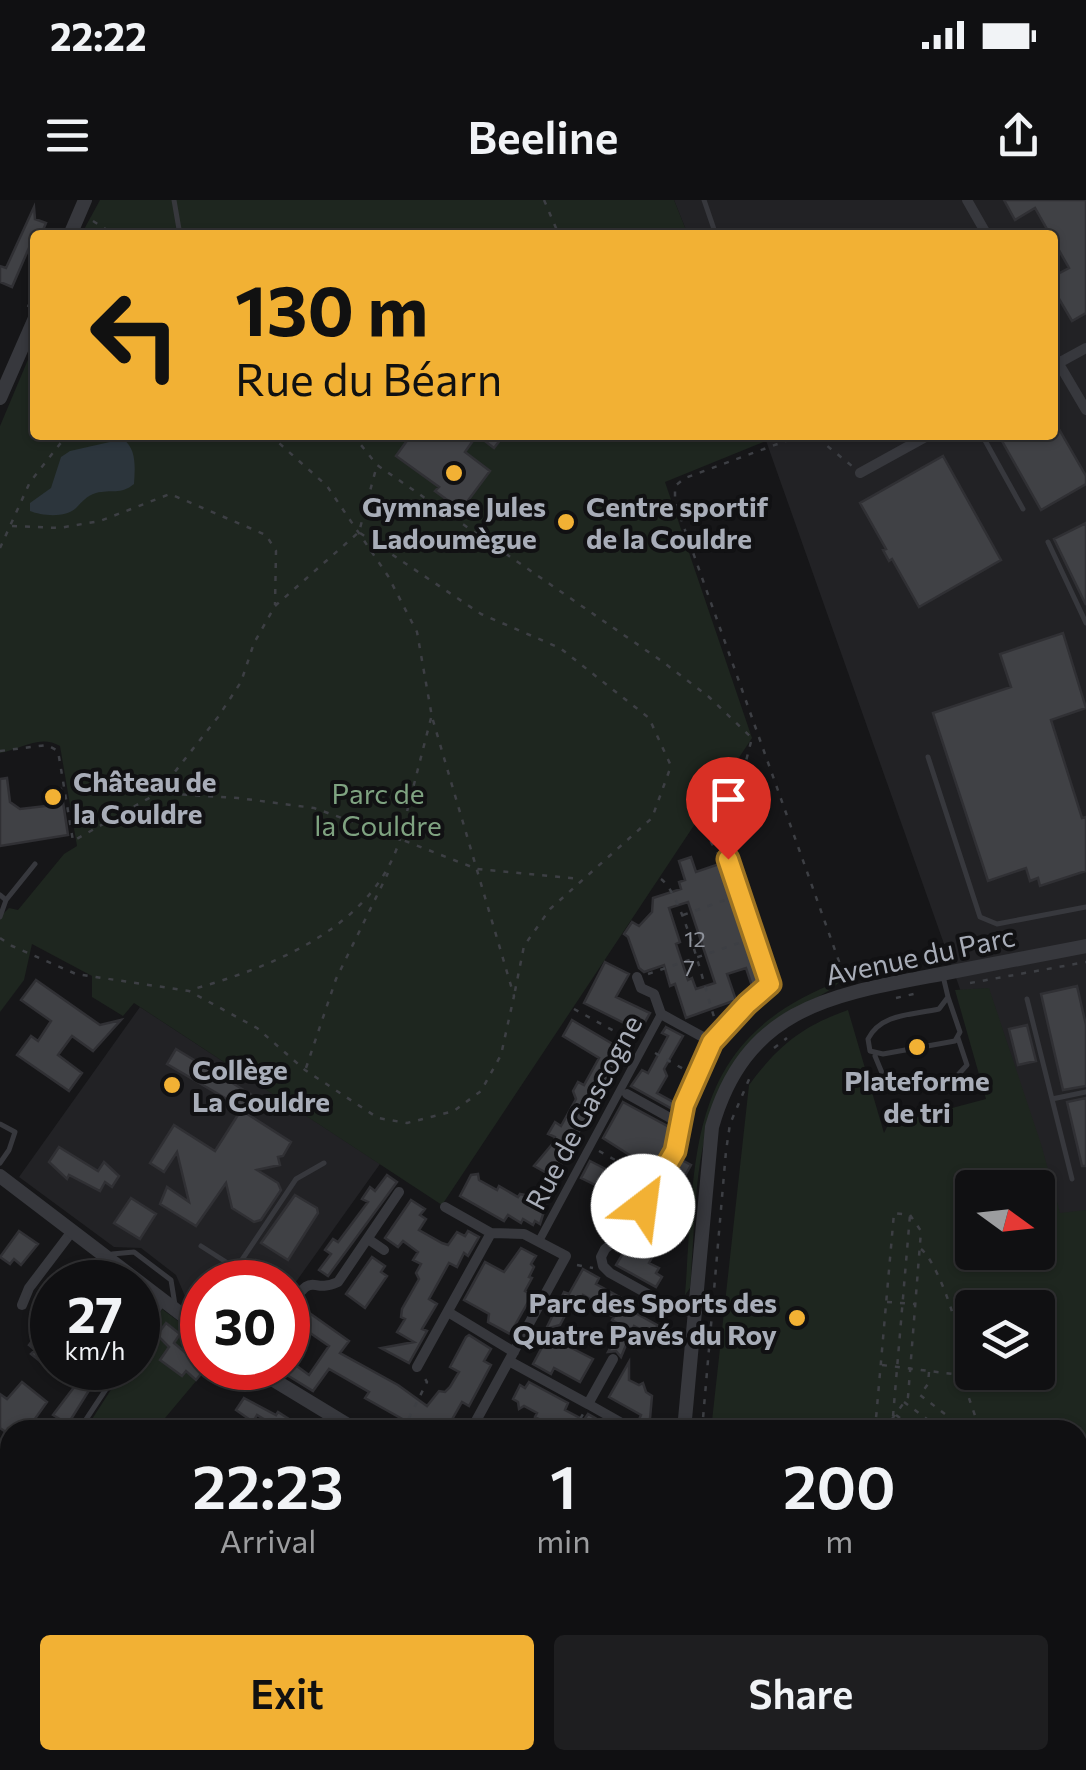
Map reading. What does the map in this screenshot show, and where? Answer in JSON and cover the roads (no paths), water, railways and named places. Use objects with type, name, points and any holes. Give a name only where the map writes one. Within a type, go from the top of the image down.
[{"type":"street","points":[[967,200],[984,230]]},
{"type":"street","points":[[72,230],[82,206]]},
{"type":"street","points":[[0,398],[30,329]]},
{"type":"street","points":[[1058,358],[1086,348]]},
{"type":"street","points":[[1058,366],[1086,410]]},
{"type":"street","points":[[860,474],[920,440]]},
{"type":"street","points":[[694,1314],[673,1308],[602,1262],[605,1249],[628,1230],[675,1151],[695,1075],[712,1042],[770,984],[728,859]]},
{"type":"street","name":"Avenue du Parc","points":[[685,1420],[712,1128],[736,1072],[762,1040],[794,1014],[850,991],[944,981],[1086,946]]},
{"type":"street","name":"Rue de Gascogne","points":[[637,977],[641,988],[654,994],[662,1014],[712,1042]]},
{"type":"street","name":"Rue de Gascogne","points":[[512,1356],[564,1258],[539,1241],[662,1014]]},
{"type":"street","points":[[627,1094],[680,1124]]},
{"type":"street","points":[[0,1176],[180,1311]]},
{"type":"street","points":[[310,1283],[331,1286],[338,1282],[399,1192]]},
{"type":"street","points":[[445,1207],[491,1233],[524,1234],[539,1241]]},
{"type":"street","points":[[22,1305],[29,1288],[73,1230]]},
{"type":"street","points":[[418,1367],[491,1233]]},
{"type":"street","points":[[368,1239],[384,1250]]},
{"type":"street","points":[[448,1312],[616,1420]]},
{"type":"street","points":[[477,1420],[512,1356]]},
{"type":"street","points":[[588,1404],[613,1359]]},
{"type":"street","points":[[290,1390],[340,1420]]},
{"type":"lane","points":[[174,200],[179,230]]},
{"type":"lane","points":[[704,200],[714,230]]},
{"type":"lane","points":[[986,440],[1023,509]]},
{"type":"lane","points":[[1048,542],[1086,623]]},
{"type":"lane","points":[[928,757],[980,916],[998,924],[1086,907]]},
{"type":"lane","points":[[0,917],[3,897],[35,864]]},
{"type":"lane","points":[[944,981],[967,1065],[956,1077],[887,1085],[867,1044],[878,1025],[889,1018],[939,1010],[948,997]]},
{"type":"lane","points":[[1026,999],[1072,1179]]},
{"type":"lane","points":[[874,1055],[958,1038]]},
{"type":"lane","points":[[1052,1099],[1086,1092]]},
{"type":"lane","points":[[0,1124],[15,1132],[0,1163]]},
{"type":"lane","points":[[243,1259],[296,1179],[324,1164]]},
{"type":"lane","points":[[201,1246],[224,1260]]},
{"type":"lane","points":[[160,1316],[170,1304]]},
{"type":"lane","points":[[84,1420],[105,1390]]},
{"type":"place","name":"Gymnase Jules Ladoumègue","points":[[454,473]]},
{"type":"place","name":"Centre sportif de la Couldre","points":[[566,522]]},
{"type":"place","name":"Château de la Couldre","points":[[53,797]]},
{"type":"place","name":"Plateforme de tri","points":[[917,1047]]},
{"type":"place","name":"Collège La Couldre","points":[[172,1085]]},
{"type":"place","name":"Parc des Sports des Quatre Pavés du Roy","points":[[797,1318]]},
{"type":"park label","name":"Parc de la Couldre","points":[[378,809]]}]
